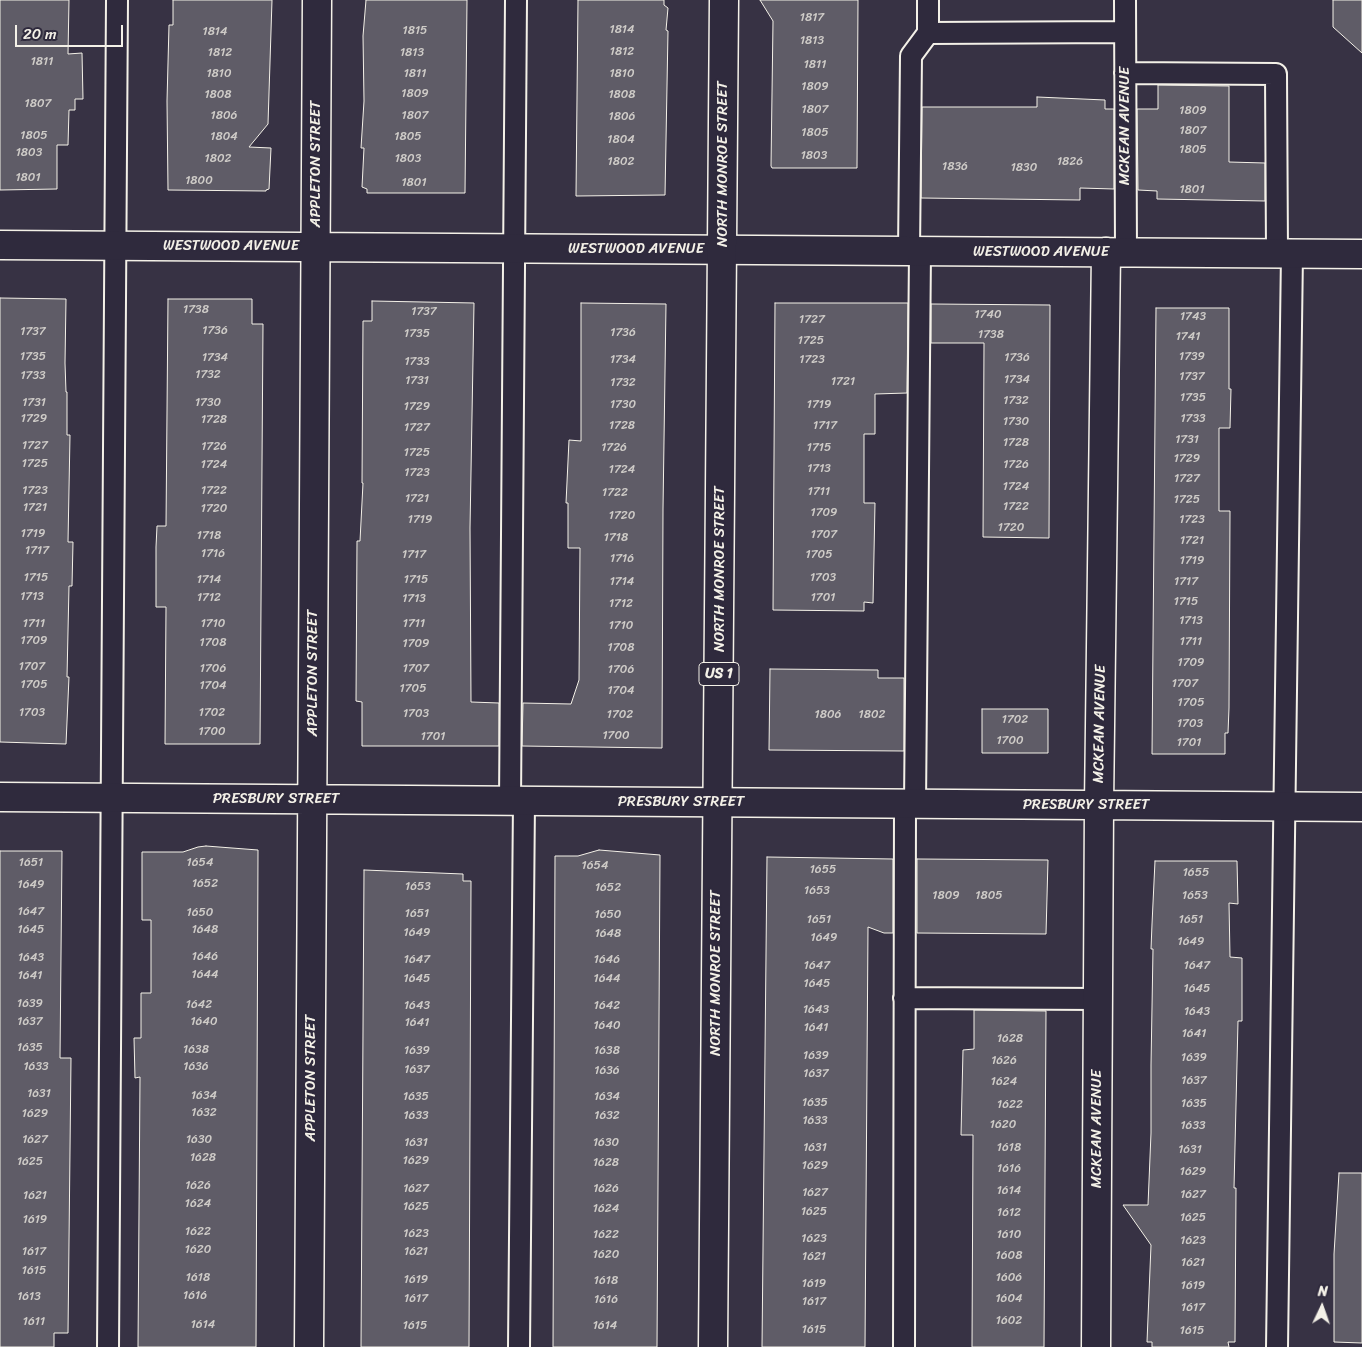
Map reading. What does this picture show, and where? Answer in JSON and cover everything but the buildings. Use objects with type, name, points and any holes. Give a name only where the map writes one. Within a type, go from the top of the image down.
[{"type":"street","name":"APPLETON STREET","points":[[309,1347],[317,0]]},
{"type":"street","name":"NORTH MONROE STREET","points":[[713,1347],[724,0]]},
{"type":"street","name":"WESTWOOD AVENUE","points":[[0,244],[1362,254]]},
{"type":"street","name":"MCKEAN AVENUE","points":[[1096,1347],[1099,805],[1116,252]]},
{"type":"street","name":"PRESBURY STREET","points":[[0,797],[1362,806]]},
{"type":"lane","points":[[108,1347],[118,0]]},
{"type":"lane","points":[[516,0],[514,248],[519,1347]]},
{"type":"lane","points":[[904,1347],[904,998],[910,804],[914,251],[912,56],[928,33],[928,0]]},
{"type":"lane","name":"MCKEAN AVENUE","points":[[1116,252],[1125,73],[1125,0]]},
{"type":"lane","points":[[928,33],[1125,32]]},
{"type":"lane","points":[[1125,73],[1276,74],[1285,253],[1285,806],[1277,1347]]},
{"type":"lane","points":[[904,998],[1098,999]]}]
